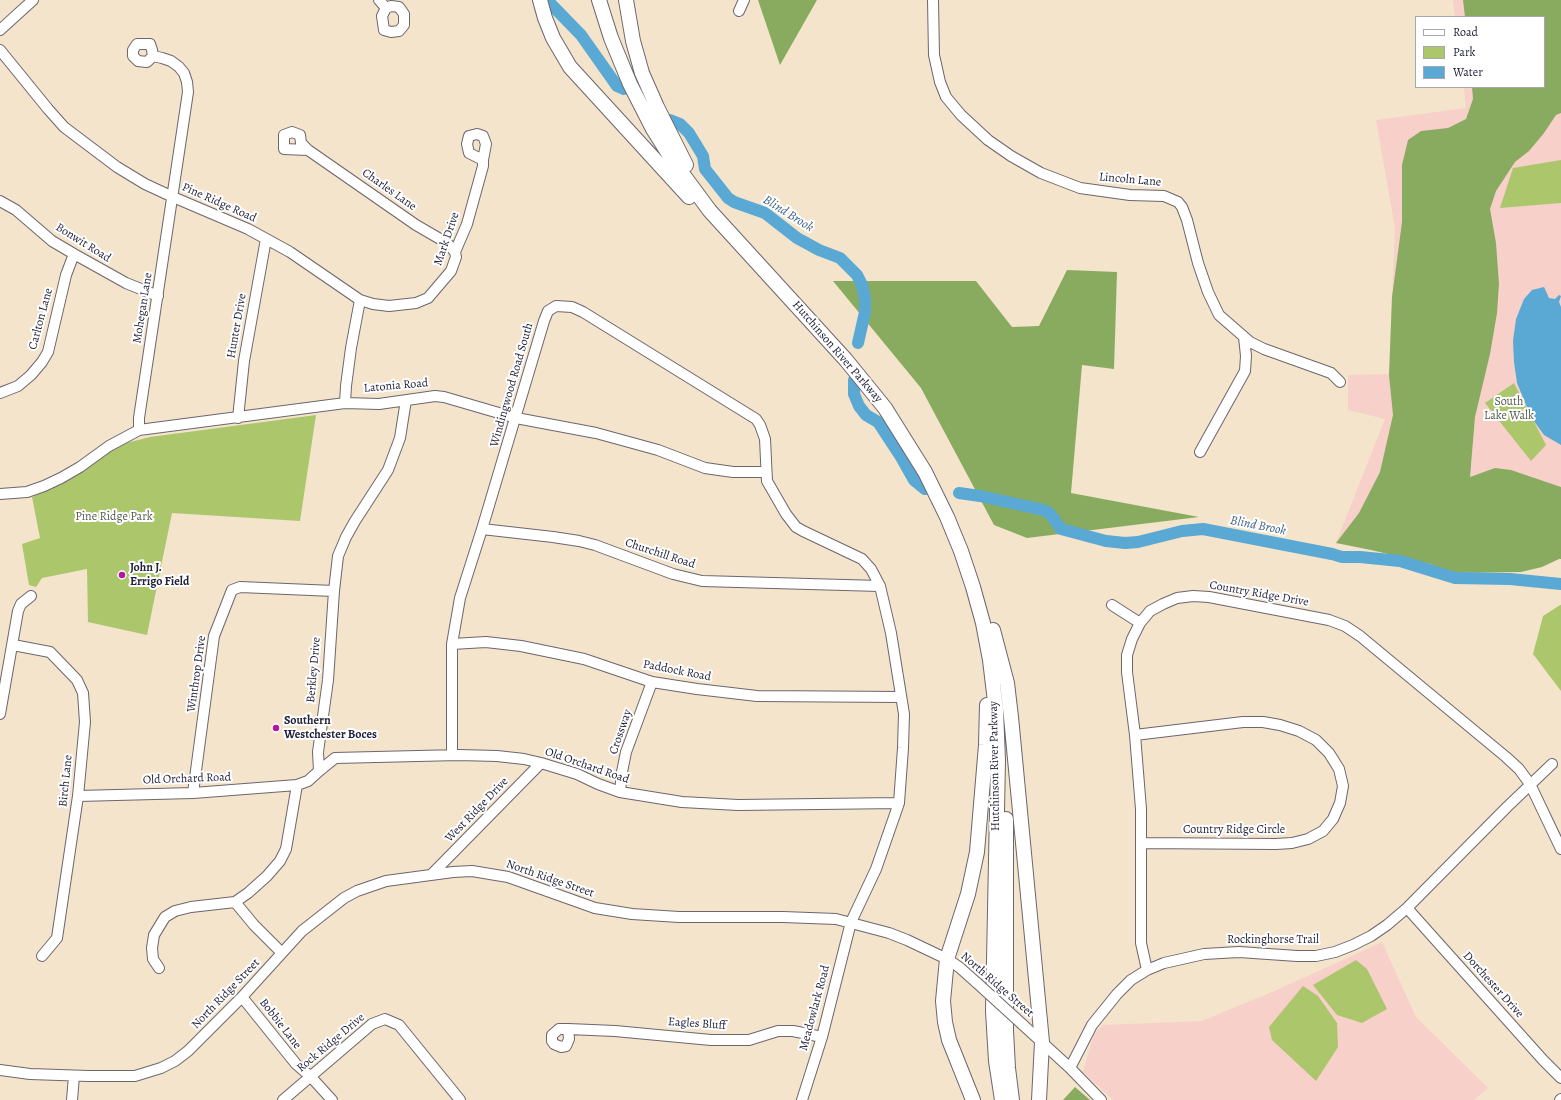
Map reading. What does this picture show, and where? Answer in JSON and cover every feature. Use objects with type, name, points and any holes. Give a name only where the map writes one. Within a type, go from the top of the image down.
[{"type":"highway","points":[[540,0],[545,18],[556,45],[578,77],[734,246],[772,280]]},
{"type":"highway","name":"Hutchinson River Parkway","points":[[599,0],[619,61],[635,96],[673,161],[695,192],[726,230],[854,369],[878,398],[900,429],[926,472],[957,540],[973,587],[989,654],[997,722],[998,760],[993,1004],[996,1061],[1002,1100]]},
{"type":"highway","name":"Hutchinson River Parkway","points":[[608,0],[622,43],[642,89],[659,122],[686,165],[708,195],[732,223],[860,362],[883,391],[905,422],[932,466],[959,522],[977,570],[993,630],[1002,680],[1006,731],[1006,1031],[1008,1068],[1012,1100]]},
{"type":"highway","points":[[626,0],[630,28],[637,56],[646,82],[686,165]]},
{"type":"highway","points":[[973,587],[986,673],[988,703],[986,745],[979,835],[975,865],[947,959],[944,1001],[946,1028],[951,1047],[973,1100]]},
{"type":"highway","points":[[993,630],[1008,693],[1042,1042],[1039,1100]]},
{"type":"street","points":[[0,30],[33,0]]},
{"type":"street","points":[[378,0],[386,8]]},
{"type":"street","points":[[739,11],[744,0]]},
{"type":"street","name":"Lincoln Lane","points":[[933,0],[934,55],[940,82],[946,97],[961,115],[988,140],[1011,156],[1041,173],[1080,188],[1130,195],[1164,196],[1178,202],[1182,207],[1187,220],[1198,263],[1213,304],[1219,315],[1250,342],[1264,349],[1331,373],[1340,382]]},
{"type":"street","name":"Pine Ridge Road","points":[[0,50],[64,127],[117,167],[145,184],[248,229],[290,252],[360,300]]},
{"type":"street","name":"Mohegan Lane","points":[[139,430],[139,418],[188,92],[184,73],[179,67],[171,61],[153,56]]},
{"type":"street","name":"Charles Lane","points":[[308,150],[416,225],[447,243],[455,252]]},
{"type":"street","name":"Mark Drive","points":[[360,300],[372,304],[402,306],[416,303],[428,298],[451,271],[456,257],[455,252],[467,224],[483,166],[483,160]]},
{"type":"street","name":"Bonwit Road","points":[[0,201],[16,210],[52,241],[126,283],[158,296]]},
{"type":"street","name":"Hunter Drive","points":[[238,418],[244,361],[266,239]]},
{"type":"street","name":"Carlton Lane","points":[[0,393],[18,386],[31,375],[48,352],[66,275],[74,254]]},
{"type":"street","points":[[345,403],[347,378],[360,300]]},
{"type":"street","name":"Windingwood Road South","points":[[452,755],[452,644],[460,598],[548,311],[556,306],[566,306],[583,312],[756,418],[765,439],[766,472]]},
{"type":"street","points":[[1200,452],[1245,371],[1246,356],[1244,337]]},
{"type":"street","name":"Latonia Road","points":[[139,430],[345,403],[379,404],[423,396],[444,397],[516,418],[596,433],[658,450],[706,468],[733,472],[766,472]]},
{"type":"street","name":"Berkley Drive","points":[[319,771],[318,752],[328,680],[338,556],[355,521],[388,470],[400,438],[406,400]]},
{"type":"street","points":[[0,494],[27,492],[50,483],[80,467],[109,446],[139,430]]},
{"type":"street","name":"Meadowlark Road","points":[[766,472],[767,481],[786,514],[796,527],[862,558],[871,569],[880,586],[892,633],[904,714],[899,803],[876,869],[851,922],[822,1037],[802,1100]]},
{"type":"street","name":"Churchill Road","points":[[482,529],[579,541],[595,545],[672,574],[702,580],[880,586]]},
{"type":"street","name":"Winthrop Drive","points":[[192,793],[214,636],[232,590],[240,587],[334,591]]},
{"type":"street","points":[[0,714],[18,611],[21,604],[31,596]]},
{"type":"street","name":"Country Ridge Drive","points":[[1147,970],[1141,943],[1141,809],[1136,735],[1127,672],[1127,655],[1132,639],[1140,623],[1150,611],[1177,598],[1193,596],[1209,597],[1330,620],[1345,626],[1360,636],[1519,769],[1530,784],[1561,849]]},
{"type":"street","points":[[1112,605],[1140,623]]},
{"type":"street","name":"Paddock Road","points":[[452,644],[486,642],[521,646],[584,659],[652,682],[756,696],[901,697]]},
{"type":"street","name":"Birch Lane","points":[[13,645],[50,652],[76,680],[83,693],[85,722],[78,796],[57,938],[42,956]]},
{"type":"street","name":"Crossway","points":[[620,792],[626,752],[652,682]]},
{"type":"street","name":"Country Ridge Circle","points":[[1136,735],[1243,722],[1263,722],[1280,725],[1299,731],[1316,740],[1329,753],[1339,769],[1343,786],[1340,803],[1334,819],[1323,831],[1308,839],[1292,843],[1276,844],[1141,843]]},
{"type":"street","name":"Old Orchard Road","points":[[319,771],[335,758],[452,755],[497,756],[524,759],[541,763],[577,774],[620,792],[682,802],[738,805],[899,803]]},
{"type":"street","name":"West Ridge Drive","points":[[431,875],[541,763]]},
{"type":"street","name":"Rockinghorse Trail","points":[[1070,1068],[1092,1025],[1103,1010],[1131,980],[1147,970],[1164,963],[1204,954],[1239,952],[1316,956],[1334,952],[1371,936],[1407,908],[1530,784],[1552,764]]},
{"type":"street","points":[[160,968],[153,959],[152,948],[154,934],[165,917],[175,911],[191,907],[235,902],[258,884],[280,861],[286,849],[297,785],[308,781],[319,771]]},
{"type":"street","name":"Old Orchard Road","points":[[78,796],[192,793],[297,785]]},
{"type":"street","name":"North Ridge Street","points":[[0,1070],[30,1074],[74,1076],[135,1076],[161,1068],[175,1061],[188,1051],[242,997],[302,931],[344,898],[357,891],[386,881],[453,872],[472,871],[508,876],[595,908],[632,914],[679,917],[784,917],[829,919],[851,922],[890,933],[947,959],[959,967],[1070,1068],[1102,1100]]},
{"type":"street","points":[[235,902],[254,925],[282,953]]},
{"type":"street","name":"Dorchester Drive","points":[[1407,908],[1543,1060],[1561,1078]]},
{"type":"street","name":"Bobbie Lane","points":[[242,997],[296,1064],[311,1077],[332,1100]]},
{"type":"street","name":"Rock Ridge Drive","points":[[283,1100],[372,1024],[384,1019],[399,1025],[460,1100]]},
{"type":"street","name":"Eagles Bluff","points":[[568,1029],[615,1030],[711,1040],[749,1040],[778,1031],[793,1031],[822,1037]]},
{"type":"street","points":[[72,1100],[74,1076]]},
{"type":"shaded area","points":[[1453,0],[1561,0],[1561,543],[1336,543],[1385,419],[1348,410],[1348,375],[1389,374],[1395,228],[1376,120],[1466,108],[1464,88],[1545,88],[1545,16],[1455,16]]},
{"type":"shaded area","points":[[1382,942],[1416,1017],[1488,1088],[1474,1100],[1113,1100],[1083,1072],[1094,1034],[1103,1025],[1202,1021],[1277,990]]},
{"type":"green space","points":[[758,0],[817,0],[780,65]]},
{"type":"green space","points":[[1463,0],[1561,0],[1561,113],[1556,115],[1544,133],[1529,151],[1515,162],[1496,191],[1490,209],[1496,243],[1499,284],[1497,313],[1490,354],[1475,417],[1470,477],[1495,468],[1511,470],[1561,487],[1561,559],[1542,567],[1521,572],[1453,573],[1430,564],[1336,543],[1359,513],[1380,472],[1393,415],[1389,375],[1392,297],[1402,222],[1402,165],[1408,140],[1421,131],[1448,128],[1466,119],[1473,99],[1472,88],[1545,88],[1545,16],[1465,16]]},
{"type":"green space","points":[[1561,160],[1561,203],[1500,208],[1513,168]]},
{"type":"green space","points":[[1067,270],[1117,272],[1114,369],[1082,365],[1071,493],[1199,517],[1027,538],[994,525],[921,388],[833,281],[976,281],[1012,327],[1039,326]]},
{"type":"green space","name":"South Lake Walk","points":[[1514,383],[1546,445],[1531,461],[1485,403]]},
{"type":"green space","name":"Pine Ridge Park","points":[[316,415],[300,521],[172,513],[147,635],[88,622],[87,569],[42,578],[36,587],[29,585],[22,544],[40,538],[32,497],[62,484],[118,445],[150,437]]},
{"type":"green space","points":[[1560,605],[1561,691],[1533,654],[1543,616]]},
{"type":"green space","points":[[1356,960],[1367,969],[1387,1009],[1362,1023],[1337,1015],[1313,985]]},
{"type":"green space","points":[[1303,986],[1318,996],[1337,1023],[1338,1047],[1316,1081],[1272,1040],[1269,1027]]},
{"type":"green space","points":[[1075,1087],[1090,1100],[1063,1100]]},
{"type":"water","points":[[1544,287],[1549,298],[1555,299],[1559,295],[1561,296],[1559,302],[1561,307],[1561,445],[1544,435],[1531,417],[1517,383],[1514,362],[1513,341],[1516,319],[1524,299],[1532,290]]},
{"type":"waterway","name":"Blind Brook","points":[[547,0],[581,35],[617,86],[624,89]]},
{"type":"waterway","name":"Blind Brook","points":[[670,120],[680,124],[689,133],[703,156],[705,169],[728,198],[734,202],[765,213],[797,238],[819,250],[840,258],[857,275],[862,285],[865,299],[865,312],[858,343]]},
{"type":"waterway","name":"Blind Brook","points":[[854,380],[854,394],[859,406],[866,415],[878,422],[914,480],[925,489]]},
{"type":"waterway","name":"Blind Brook","points":[[959,493],[980,496],[1046,511],[1051,515],[1061,529],[1106,541],[1125,543],[1138,542],[1182,531],[1203,529],[1342,557],[1360,557],[1400,561],[1455,578],[1510,579],[1561,584]]},
{"type":"place","name":"John J. Errigo Field","points":[[122,575]]},
{"type":"place","name":"Southern Westchester Boces","points":[[276,728]]}]
